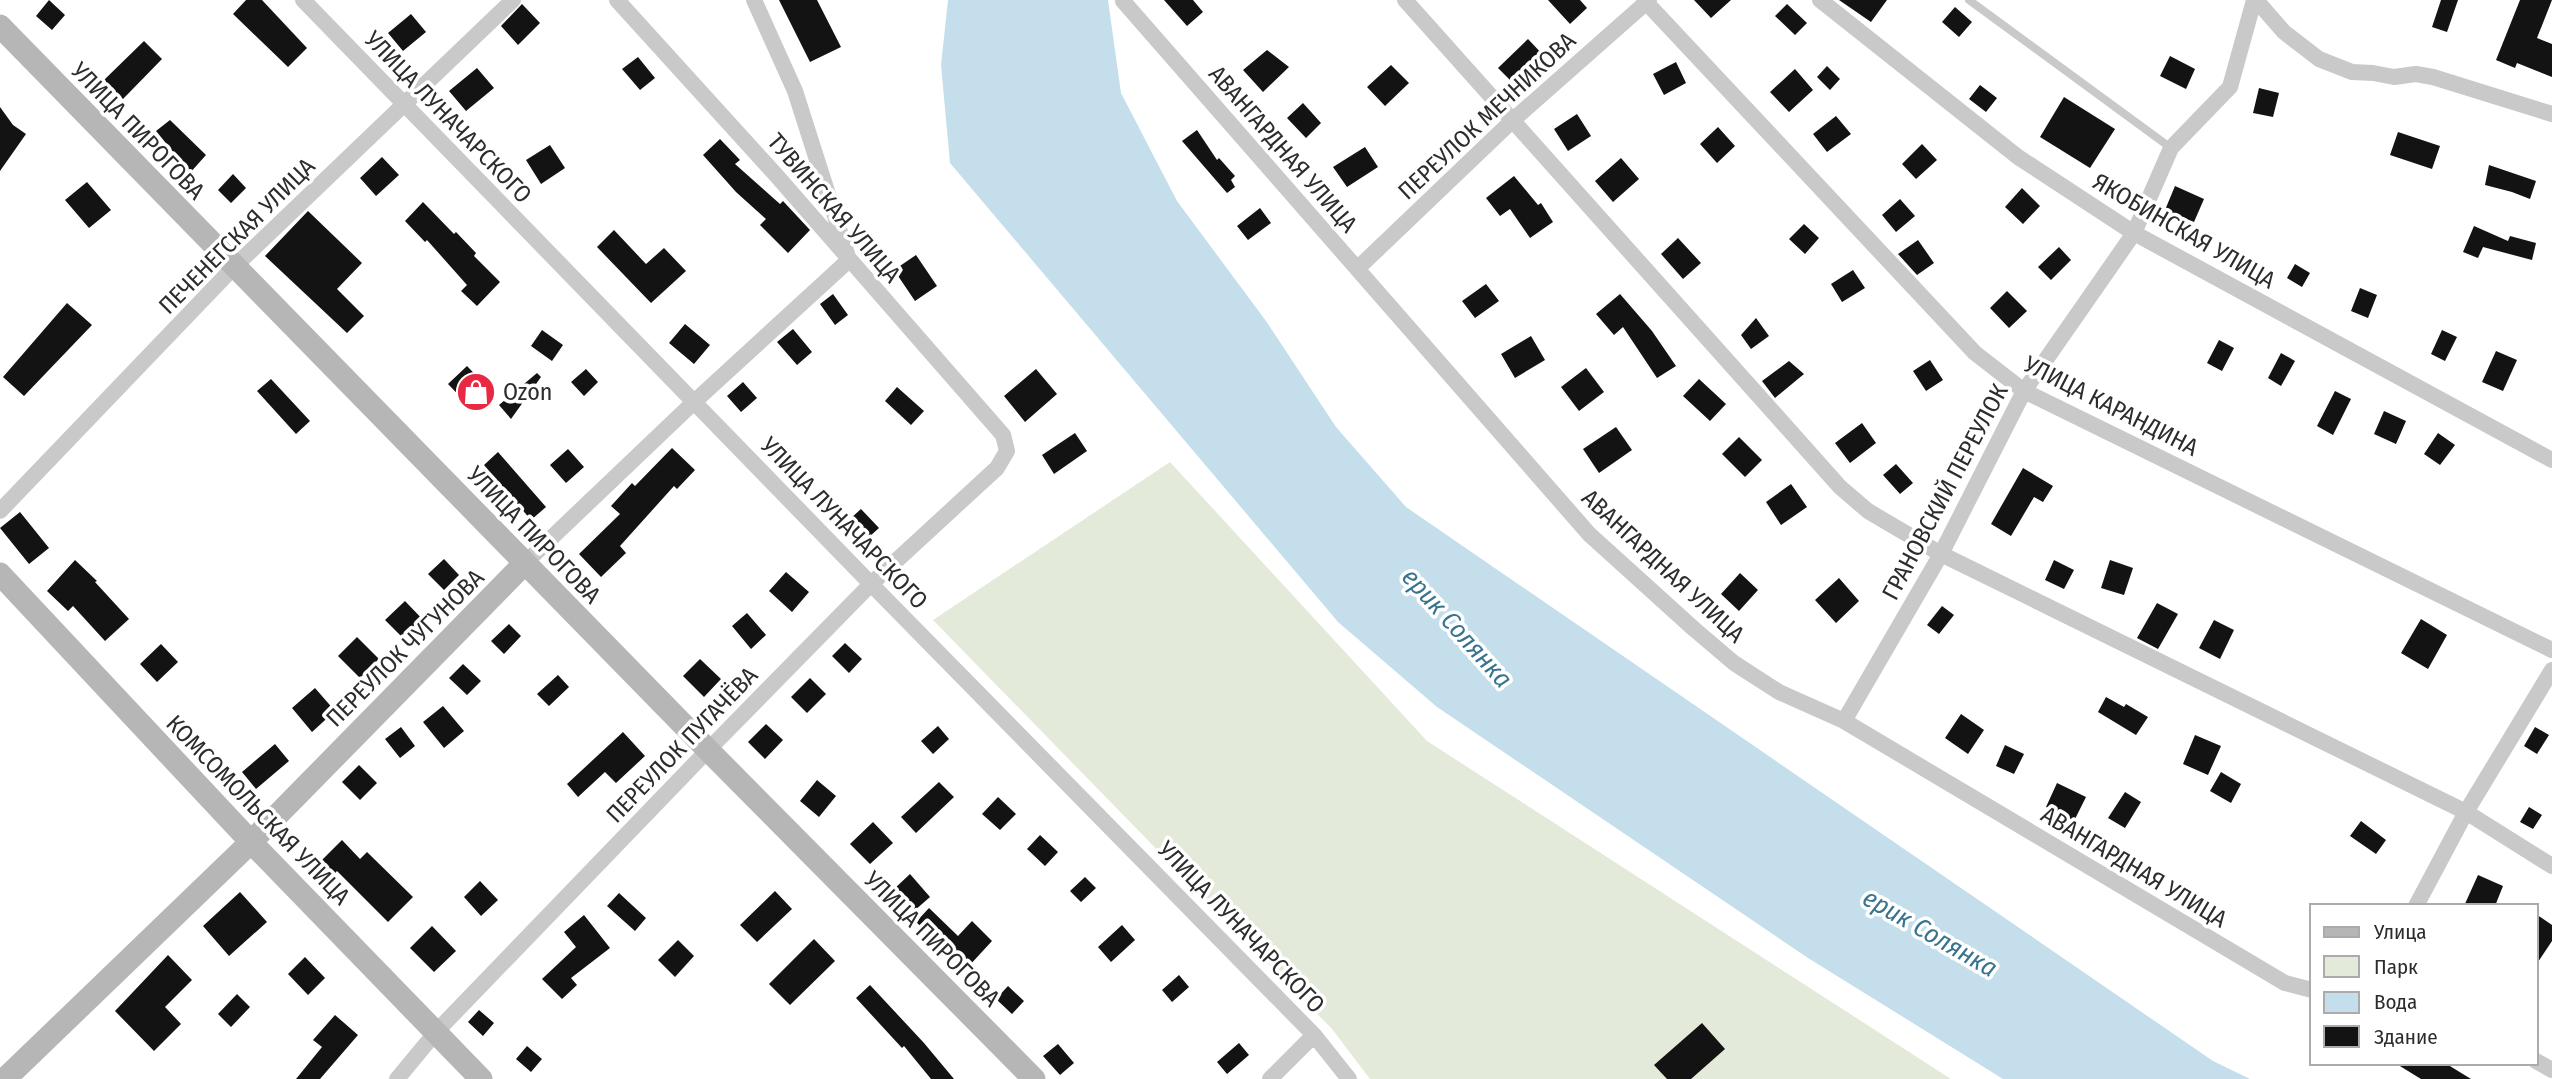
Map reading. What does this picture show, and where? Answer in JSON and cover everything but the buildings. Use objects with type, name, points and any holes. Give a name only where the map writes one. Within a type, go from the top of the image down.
[{"type":"main road","name":"УЛИЦА ПИРОГОВА","points":[[0,26],[1034,1079]]},
{"type":"main road","name":"ПЕРЕУЛОК ЧУГУНОВА","points":[[8,1078],[251,842],[525,563]]},
{"type":"main road","name":"КОМСОМОЛЬСКАЯ УЛИЦА","points":[[0,574],[251,842],[481,1079]]},
{"type":"street","name":"УЛИЦА ЛУНАЧАРСКОГО","points":[[303,0],[1314,1035],[1349,1079]]},
{"type":"street","name":"ПЕЧЕНЕГСКАЯ УЛИЦА","points":[[0,511],[234,267],[513,0]]},
{"type":"street","name":"ТУВИНСКАЯ УЛИЦА","points":[[617,0],[776,175],[1003,435],[1007,451]]},
{"type":"street","points":[[754,0],[795,90],[849,260]]},
{"type":"street","points":[[1405,0],[1840,487],[1868,511],[1941,554],[2466,812],[2552,866]]},
{"type":"street","name":"ЯКОБИНСКАЯ УЛИЦА","points":[[1820,0],[2018,157],[2134,233],[2552,460]]},
{"type":"street","points":[[2255,0],[2284,32],[2319,59],[2341,68],[2352,72],[2394,77],[2416,74],[2433,77],[2552,114]]},
{"type":"street","name":"ГРАНОВСКИЙ ПЕРЕУЛОК","points":[[1844,721],[1941,554],[2024,391],[2134,233],[2171,148],[2230,87],[2255,0]]},
{"type":"street","name":"АВАНГАРДНАЯ УЛИЦА","points":[[1123,1],[1589,534],[1734,663],[1779,692],[1844,721],[2285,983],[2310,989]]},
{"type":"street","name":"ПЕРЕУЛОК МЕЧНИКОВА","points":[[1358,268],[1513,120],[1647,1]]},
{"type":"street","name":"УЛИЦА КАРАНДИНА","points":[[1647,1],[1975,353],[2024,391],[2552,650]]},
{"type":"street","name":"ПЕРЕУЛОК ЧУГУНОВА","points":[[525,563],[694,402],[849,260]]},
{"type":"street","name":"ПЕРЕУЛОК ПУГАЧЁВА","points":[[397,1079],[436,1032],[708,750],[871,584],[997,468],[1007,451]]},
{"type":"street","points":[[2417,904],[2466,812],[2552,670]]},
{"type":"street","points":[[1270,1079],[1314,1035]]},
{"type":"lane","points":[[1969,0],[2171,148]]},
{"type":"green space","points":[[1170,462],[1427,741],[1951,1079],[1370,1079],[1332,1029],[933,620]]},
{"type":"water","name":"ерик Солянка","points":[[948,0],[1108,0],[1121,93],[1177,201],[1266,321],[1336,427],[1406,507],[2213,1061],[2250,1079],[2003,1079],[1808,958],[1437,707],[1338,622],[950,163],[941,65]]},
{"type":"place","name":"Ozon","points":[[476,392]]}]
